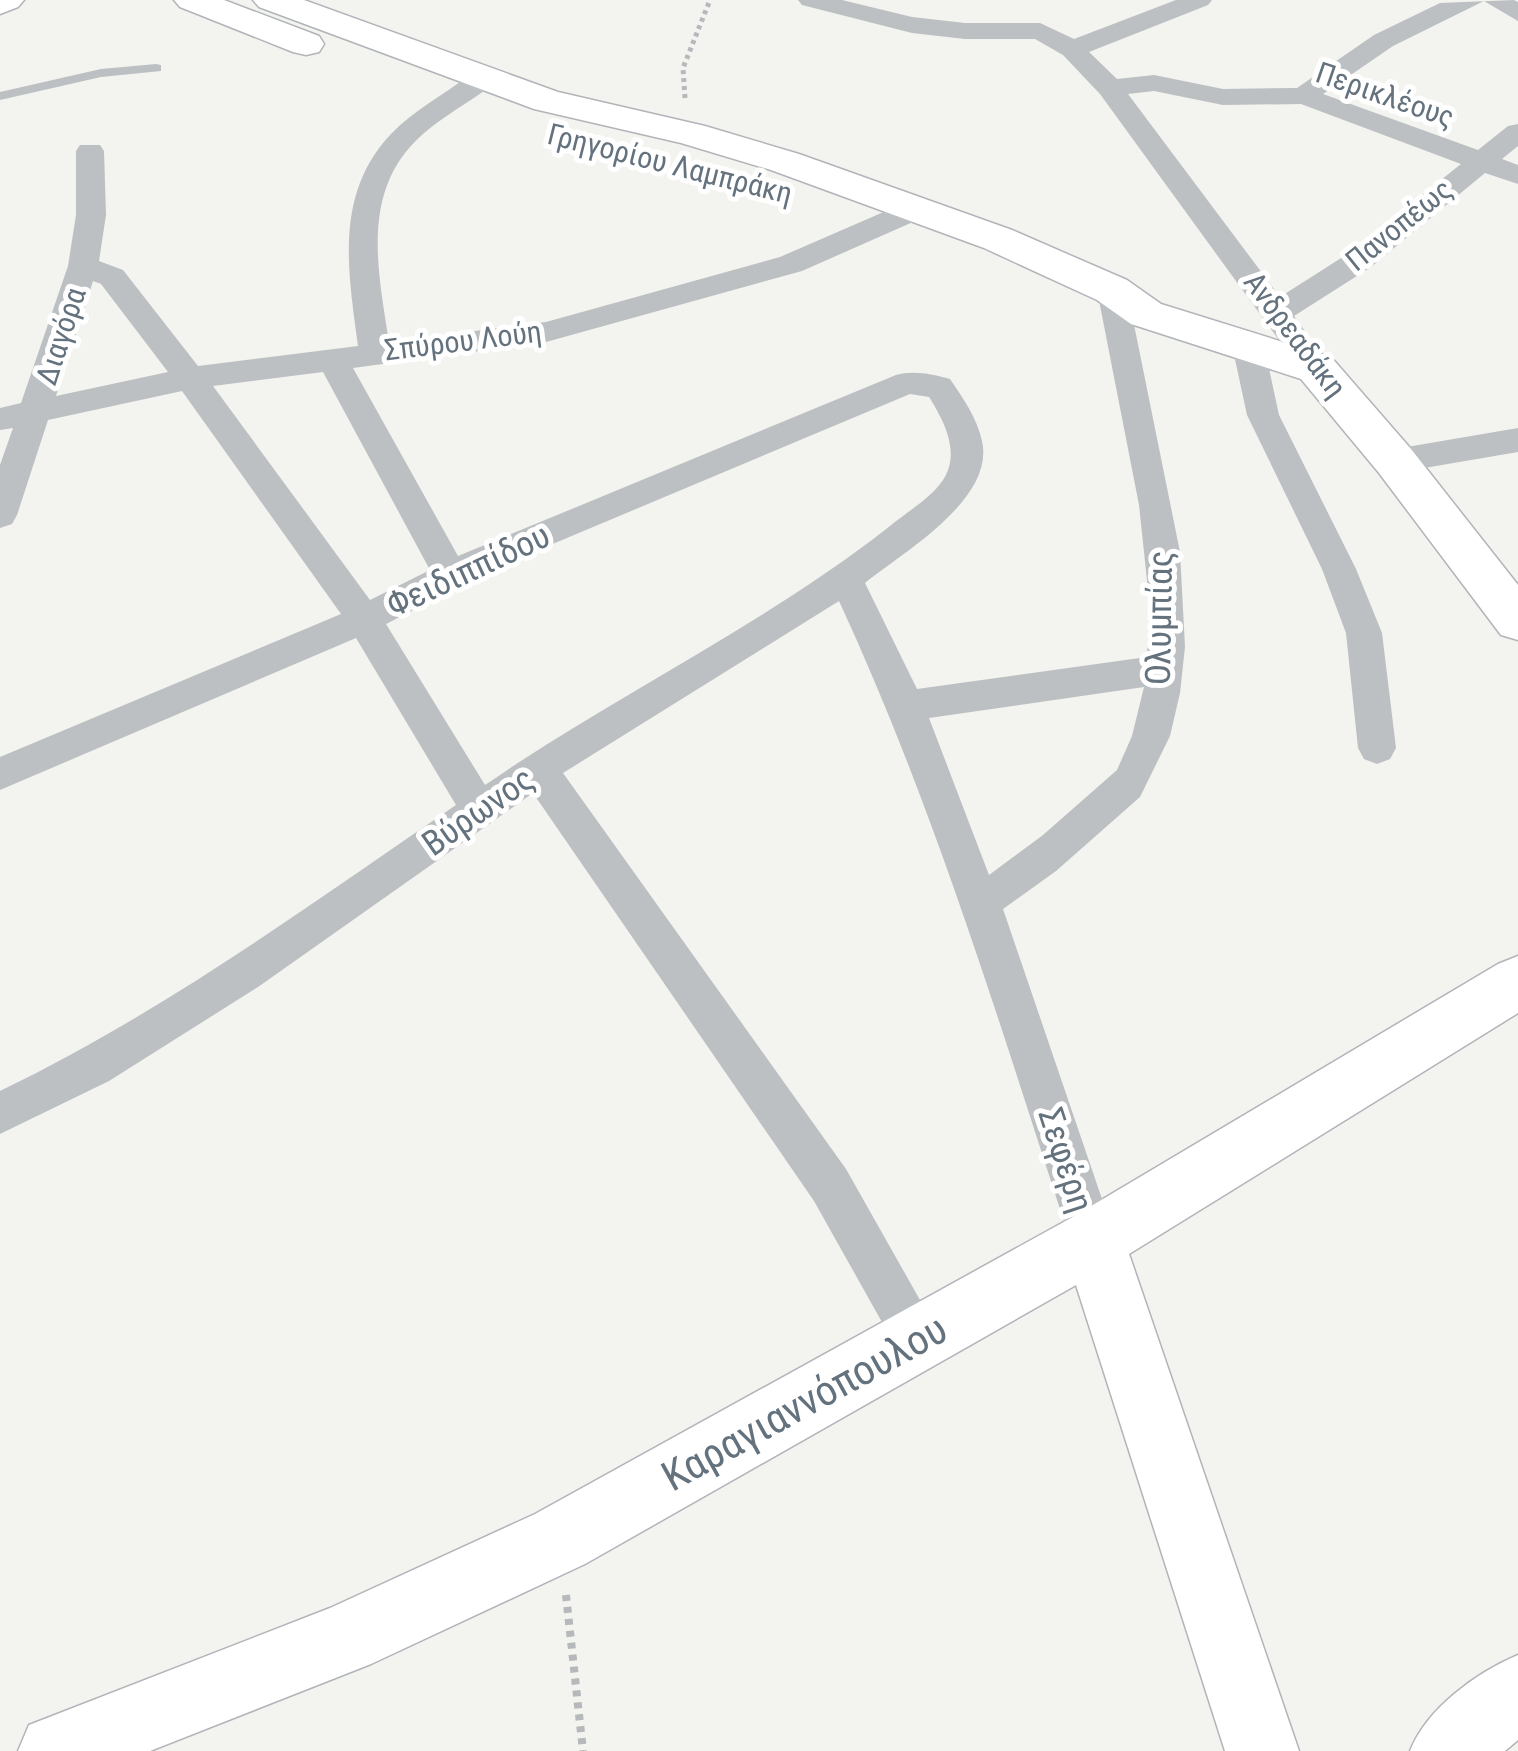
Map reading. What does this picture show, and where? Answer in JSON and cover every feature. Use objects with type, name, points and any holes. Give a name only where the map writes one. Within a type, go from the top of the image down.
[{"type":"street","name":"Γρηγορίου Λαμπράκη","points":[[192,0],[450,104],[898,218]]},
{"type":"street","name":"Γρηγορίου Λαμπράκη","points":[[271,0],[481,80],[588,113],[691,134],[785,162],[976,257],[1249,350],[1316,368]]},
{"type":"street","points":[[811,0],[912,25],[964,31],[1040,31]]},
{"type":"street","points":[[1072,49],[1199,0]]},
{"type":"street","points":[[1304,96],[1346,62],[1419,21],[1472,0]]},
{"type":"street","points":[[1496,0],[1518,12]]},
{"type":"street","name":"Ανδρεαδάκη","points":[[997,8],[1072,49],[1110,88],[1316,368],[1396,461],[1518,621]]},
{"type":"street","points":[[374,353],[362,258],[362,218],[370,184],[400,140],[481,80]]},
{"type":"street","name":"Περικλέους","points":[[1110,88],[1154,83],[1224,97],[1304,96],[1518,175]]},
{"type":"street","name":"Πανοπέως","points":[[1276,313],[1360,260],[1518,132]]},
{"type":"street","name":"Διαγόρα","points":[[0,515],[83,266],[91,214],[90,151]]},
{"type":"street","name":"Σπύρου Λούη","points":[[0,418],[190,378],[546,332],[791,264],[898,218]]},
{"type":"street","points":[[83,266],[104,270],[112,277],[190,378],[364,619],[479,809]]},
{"type":"street","name":"Ολυμπίας","points":[[980,902],[1036,867],[1132,780],[1153,724],[1165,670],[1164,552],[1138,415],[1124,309]]},
{"type":"street","points":[[1249,350],[1263,416],[1339,569],[1364,633],[1378,748]]},
{"type":"street","points":[[331,358],[450,574]]},
{"type":"street","name":"Φειδιππίδου","points":[[0,774],[364,619],[450,574],[736,452],[908,384],[939,387]]},
{"type":"street","name":"Βύρωνος","points":[[0,1113],[94,1067],[243,974],[538,769],[846,579],[949,497],[963,481],[970,464],[964,437],[939,387]]},
{"type":"street","points":[[1396,461],[1518,440]]},
{"type":"street","name":"Σεφέρη","points":[[846,579],[906,706],[934,790],[980,902],[1262,1751]]},
{"type":"street","points":[[906,706],[1165,670]]},
{"type":"street","points":[[538,769],[830,1185],[918,1339]]},
{"type":"street","name":"Καραγιαννόπουλου","points":[[55,1751],[345,1638],[560,1539],[1092,1240],[1518,982]]},
{"type":"street","points":[[1447,1751],[1518,1692]]},
{"type":"lane","points":[[0,96],[100,73],[156,68]]},
{"type":"path","points":[[691,134],[683,68],[710,0]]},
{"type":"path","points":[[560,1539],[583,1751]]}]
